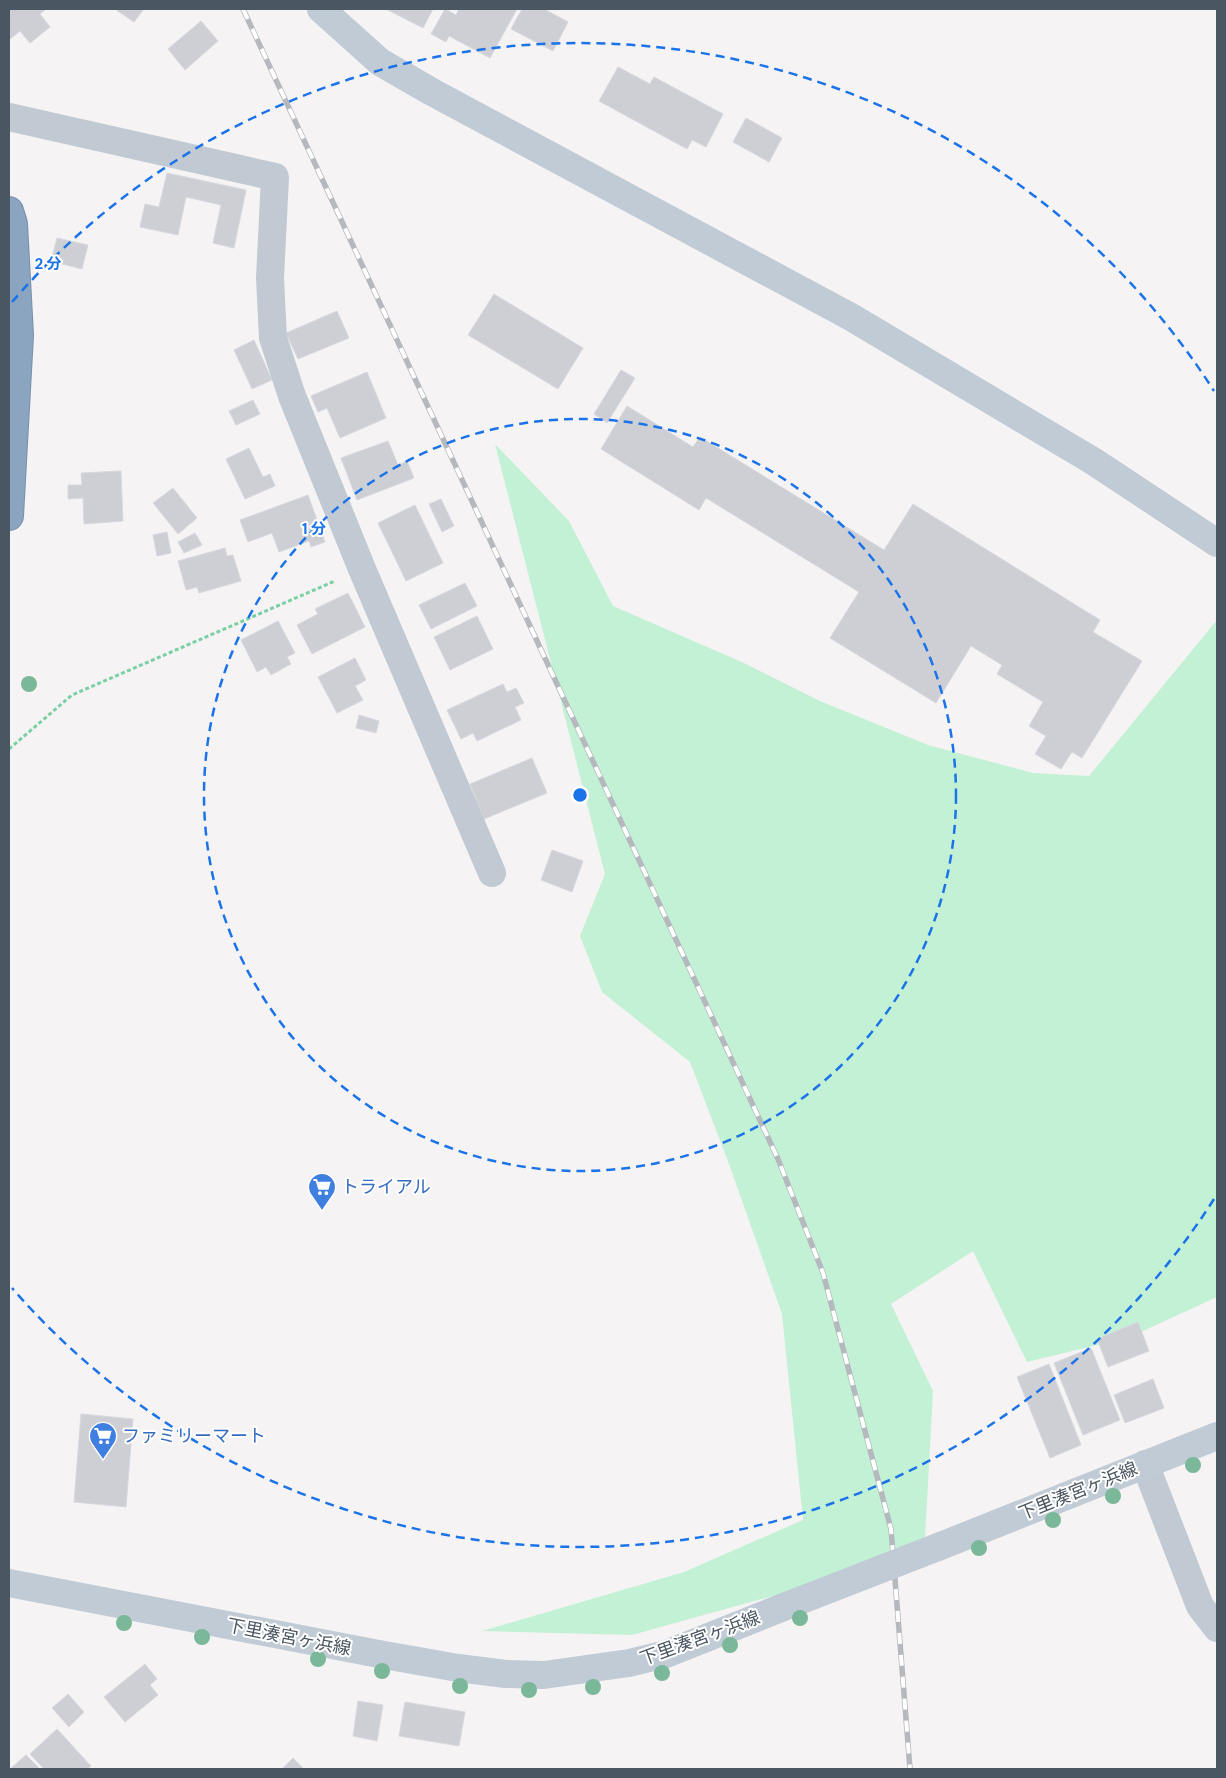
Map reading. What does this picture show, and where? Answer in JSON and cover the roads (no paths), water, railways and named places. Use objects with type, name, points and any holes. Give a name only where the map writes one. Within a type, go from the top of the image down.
[{"type":"highway","points":[[9,212],[13,224],[19,335],[9,516]]},
{"type":"main road","points":[[321,9],[380,62],[441,97],[851,317],[1093,461],[1217,543]]},
{"type":"main road","name":"下里湊宮ヶ浜線","points":[[9,1583],[458,1668],[506,1674],[544,1674],[629,1663],[666,1654],[1217,1436]]},
{"type":"street","points":[[9,117],[275,177],[270,278],[273,338],[292,396],[362,569],[492,873]]},
{"type":"street","points":[[1145,1464],[1200,1606],[1217,1628]]},
{"type":"railway","points":[[243,9],[778,1159],[823,1273],[891,1529],[910,1769]]},
{"type":"place","name":"トライアル","points":[[322,1211]]},
{"type":"place","name":"ファミリーマート","points":[[103,1460]]}]
